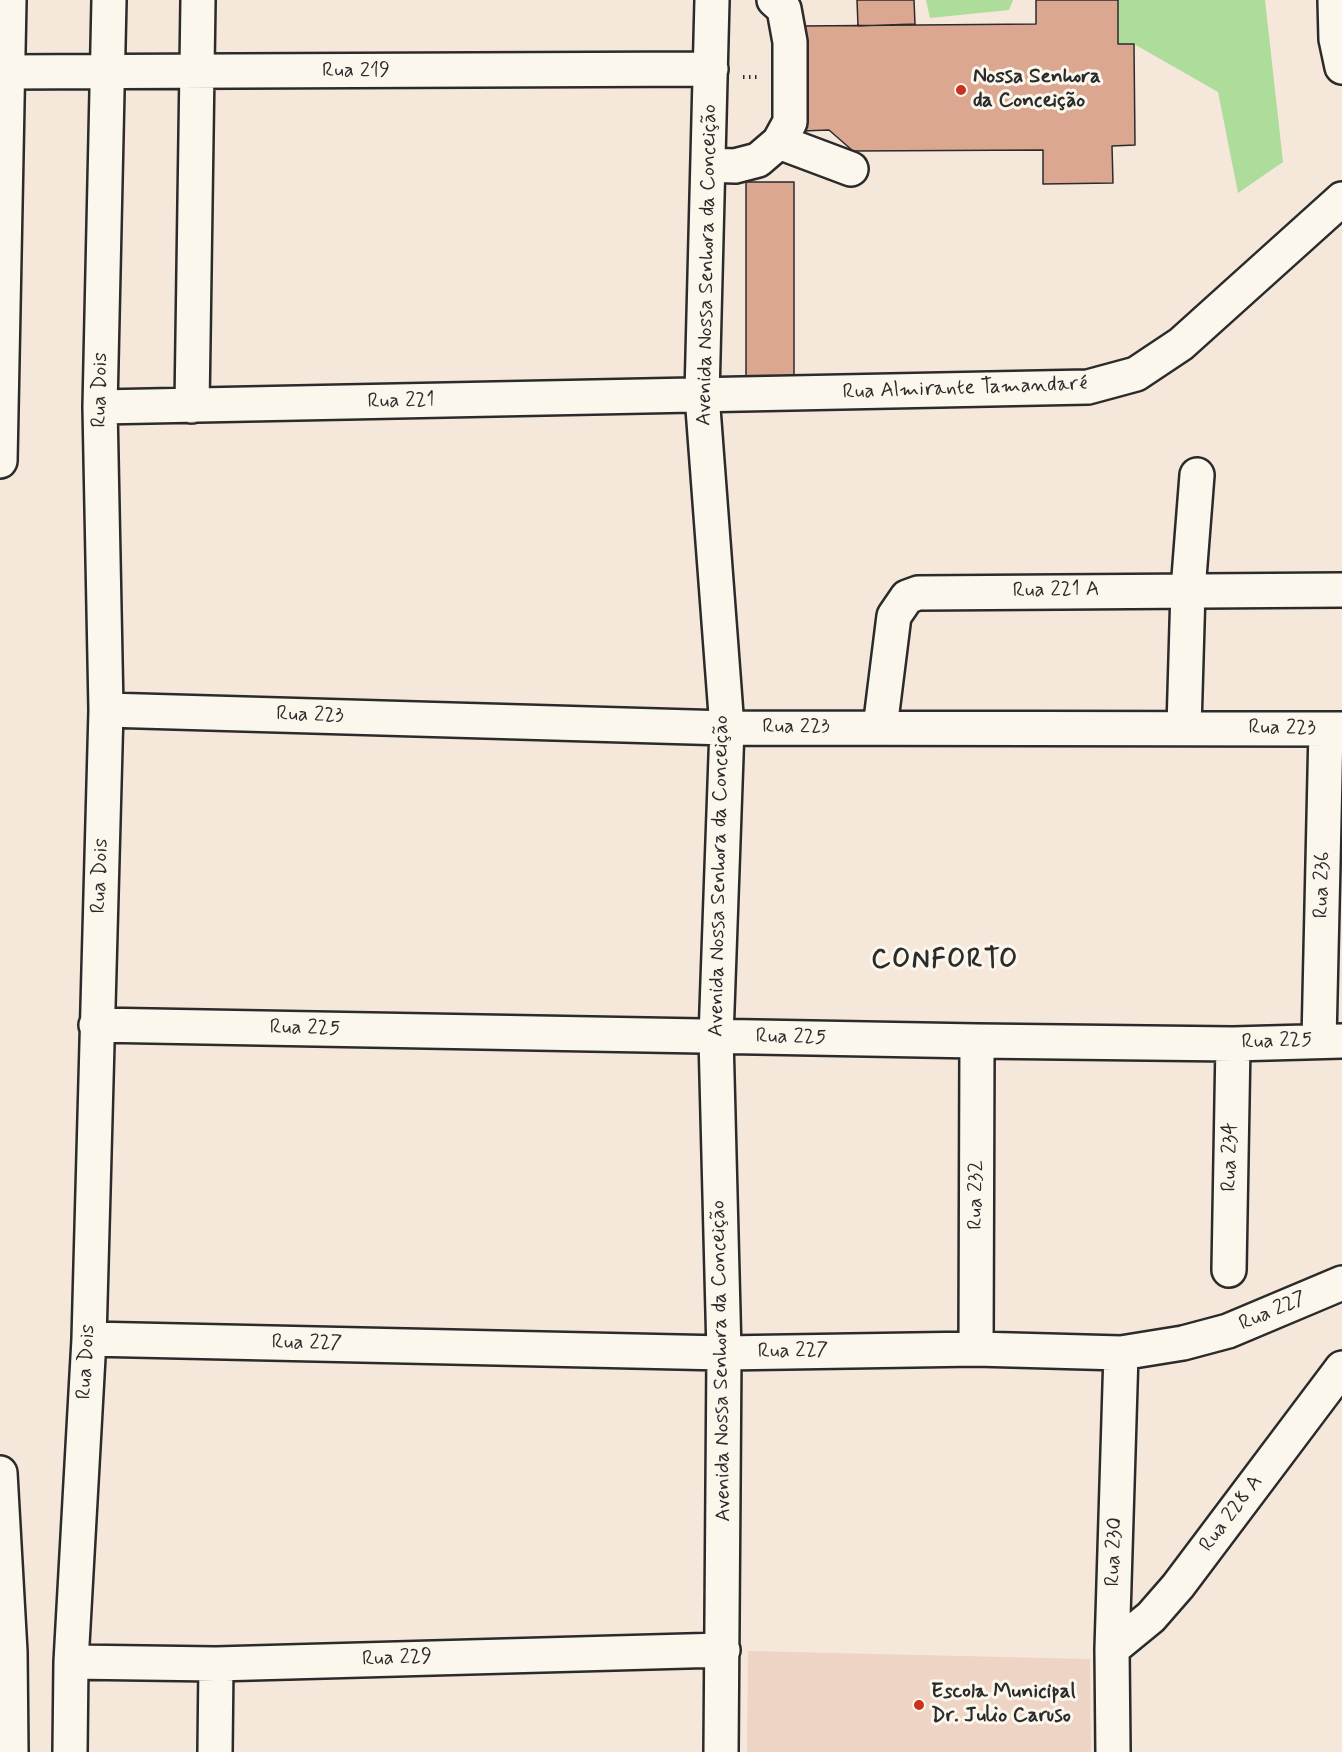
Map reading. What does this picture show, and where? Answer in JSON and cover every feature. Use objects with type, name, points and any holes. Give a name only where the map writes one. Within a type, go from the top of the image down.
[{"type":"street","points":[[0,461],[4,72],[9,0]]},
{"type":"street","name":"Rua Dois","points":[[70,1752],[71,1662],[89,1339],[106,710],[100,406],[109,0]]},
{"type":"street","points":[[192,406],[198,0]]},
{"type":"street","name":"Avenida Nossa Senhora da Conceição","points":[[712,0],[702,395],[727,728],[716,1037],[724,1353],[721,1752]]},
{"type":"street","points":[[708,165],[735,166],[758,160],[779,142],[790,122],[790,42],[784,9],[774,0]]},
{"type":"street","points":[[1335,0],[1336,39],[1342,67]]},
{"type":"street","name":"Rua 219","points":[[4,72],[196,73],[711,69]]},
{"type":"street","points":[[779,142],[851,169]]},
{"type":"street","name":"Rua Almirante Tamandaré","points":[[702,395],[1088,387],[1136,374],[1181,344],[1342,199]]},
{"type":"street","name":"Rua 221","points":[[100,406],[702,395]]},
{"type":"street","points":[[1184,727],[1188,590],[1197,475]]},
{"type":"street","name":"Rua 221 A","points":[[880,728],[894,616],[907,597],[918,593],[1342,590]]},
{"type":"street","name":"Rua 223","points":[[106,710],[727,728],[1334,729]]},
{"type":"street","name":"Rua 236","points":[[1331,1041],[1334,729]]},
{"type":"street","name":"Rua 225","points":[[96,1025],[977,1041],[1233,1044],[1331,1041]]},
{"type":"street","name":"Rua 232","points":[[976,1349],[977,1041]]},
{"type":"street","name":"Rua 234","points":[[1229,1270],[1233,1044]]},
{"type":"street","name":"Rua 227","points":[[89,1339],[724,1353],[976,1349],[1121,1353],[1183,1343],[1228,1331],[1342,1283]]},
{"type":"street","name":"Rua 230","points":[[1113,1752],[1112,1649],[1121,1353]]},
{"type":"street","name":"Rua 228 A","points":[[1112,1649],[1151,1617],[1178,1586],[1342,1368]]},
{"type":"street","points":[[0,1473],[10,1652],[11,1752]]},
{"type":"street","name":"Rua 229","points":[[71,1662],[216,1664],[723,1650]]},
{"type":"street","points":[[215,1752],[216,1664]]},
{"type":"shaded area","name":"Escola Municipal Dr. Julio Caruso","points":[[748,1651],[1090,1659],[1091,1752],[747,1752]]},
{"type":"green space","points":[[926,0],[1013,0],[1009,10],[930,18]]},
{"type":"green space","points":[[1118,0],[1265,0],[1283,162],[1238,193],[1218,92],[1134,44],[1118,44]]},
{"type":"building","points":[[857,0],[914,0],[915,24],[858,26]]},
{"type":"building","points":[[1036,0],[1118,0],[1118,44],[1134,44],[1135,145],[1112,146],[1113,183],[1043,184],[1043,150],[853,151],[829,130],[802,131],[802,26],[1036,24]]},
{"type":"building","points":[[746,182],[794,182],[794,378],[746,379]]},
{"type":"place","name":"Nossa Senhora da Conceição","points":[[961,90]]},
{"type":"place","name":"Escola Municipal Dr. Julio Caruso","points":[[919,1705]]},
{"type":"district","name":"CONFORTO","points":[[945,961]]}]
